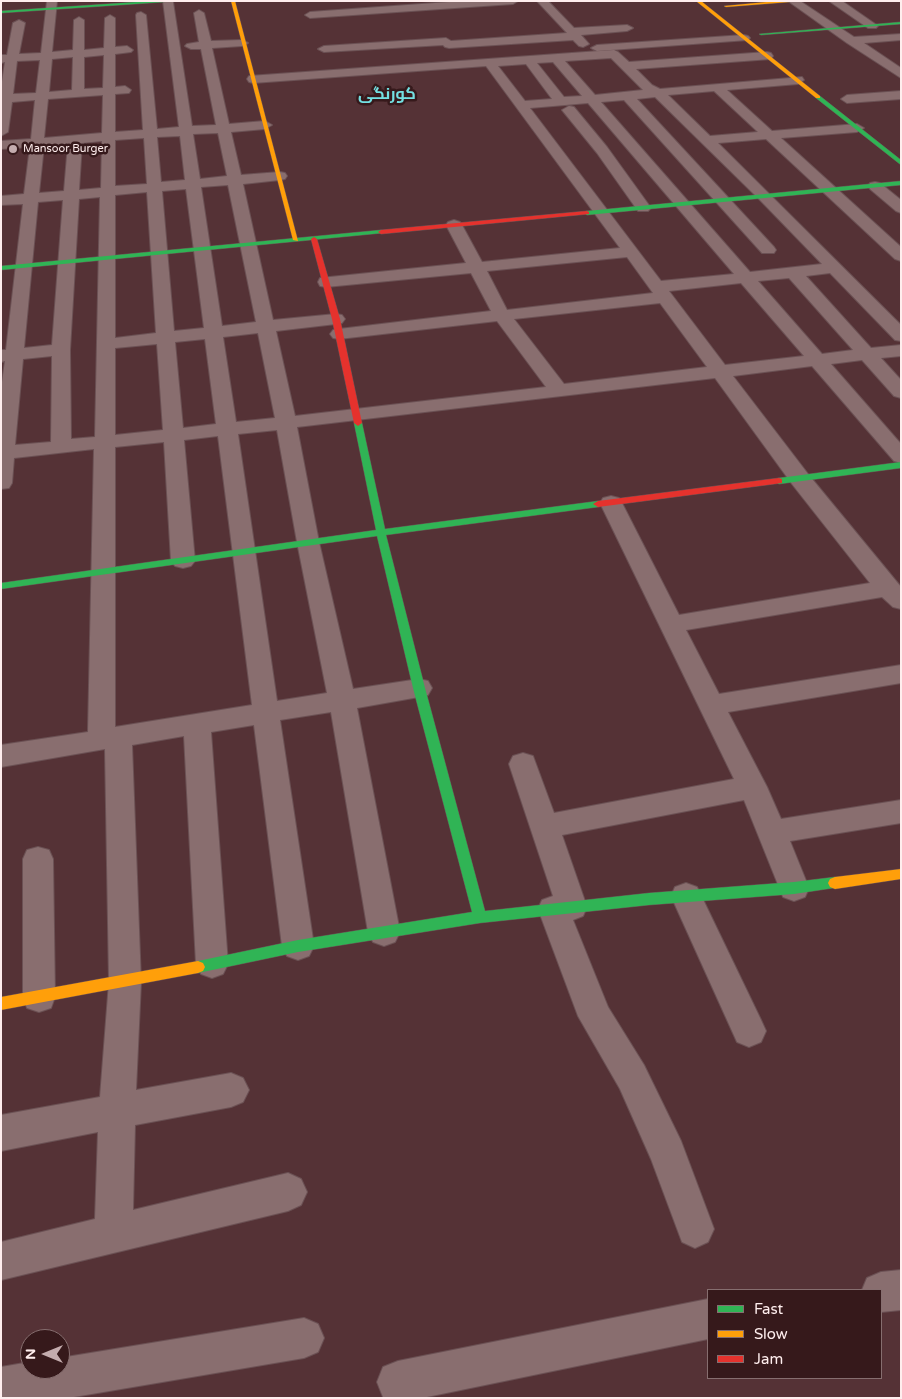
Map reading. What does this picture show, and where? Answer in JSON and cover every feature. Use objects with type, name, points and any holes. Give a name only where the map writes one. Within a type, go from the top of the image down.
[{"type":"street","points":[[1,12],[52,5],[178,1]]},
{"type":"street","points":[[233,1],[250,80],[280,176],[296,240]]},
{"type":"street","points":[[305,1],[312,19],[357,6],[425,8],[513,1]]},
{"type":"street","points":[[542,1],[591,52],[614,54],[648,88],[658,93],[764,196],[901,336]]},
{"type":"street","points":[[698,1],[901,163]]},
{"type":"street","points":[[722,4],[801,1]]},
{"type":"street","points":[[834,1],[872,26]]},
{"type":"street","points":[[168,2],[174,47],[204,84],[224,128],[342,700],[384,932]]},
{"type":"street","points":[[794,2],[901,74]]},
{"type":"street","points":[[722,4],[740,17]]},
{"type":"street","points":[[1,483],[8,356],[24,266],[52,5]]},
{"type":"street","points":[[199,12],[207,45],[204,84],[186,131],[298,946]]},
{"type":"street","points":[[141,15],[175,434],[183,561]]},
{"type":"street","points":[[110,18],[103,572],[110,738],[125,982],[117,1111],[114,1234]]},
{"type":"street","points":[[541,21],[559,19]]},
{"type":"street","points":[[78,94],[79,20]]},
{"type":"street","points":[[704,22],[723,21]]},
{"type":"street","points":[[1,132],[6,59],[19,23]]},
{"type":"street","points":[[775,44],[758,31],[901,23]]},
{"type":"street","points":[[250,80],[328,57],[448,43],[574,34],[638,27]]},
{"type":"street","points":[[438,28],[462,65]]},
{"type":"street","points":[[851,41],[901,37]]},
{"type":"street","points":[[328,57],[462,65],[556,58],[591,52],[744,38]]},
{"type":"street","points":[[6,59],[242,42]]},
{"type":"street","points":[[867,52],[884,50]]},
{"type":"street","points":[[626,66],[767,56]]},
{"type":"street","points":[[556,58],[901,457]]},
{"type":"street","points":[[529,60],[602,150],[643,208]]},
{"type":"street","points":[[490,63],[800,479],[894,594]]},
{"type":"street","points":[[887,65],[901,64]]},
{"type":"street","points":[[522,105],[565,106],[591,99],[798,80]]},
{"type":"street","points":[[4,99],[204,84]]},
{"type":"street","points":[[717,86],[901,256]]},
{"type":"street","points":[[843,96],[901,95]]},
{"type":"street","points":[[628,96],[768,250]]},
{"type":"street","points":[[843,96],[862,111]]},
{"type":"street","points":[[1,145],[265,125]]},
{"type":"street","points":[[706,140],[857,128]]},
{"type":"street","points":[[61,447],[61,350],[75,139]]},
{"type":"street","points":[[558,153],[672,144]]},
{"type":"street","points":[[1,201],[280,176]]},
{"type":"street","points":[[1,268],[901,183]]},
{"type":"street","points":[[875,186],[901,208]]},
{"type":"street","points":[[454,226],[502,316],[559,391]]},
{"type":"street","points":[[314,239],[338,326],[381,533],[419,688],[480,917]]},
{"type":"street","points":[[326,282],[632,252]]},
{"type":"street","points":[[106,344],[265,326],[338,326],[502,316],[745,277],[834,268]]},
{"type":"street","points":[[793,272],[901,392]]},
{"type":"street","points":[[8,356],[61,350]]},
{"type":"street","points":[[3,453],[356,415],[901,350]]},
{"type":"street","points":[[1,586],[308,542],[901,465]]},
{"type":"street","points":[[611,503],[753,787],[794,888]]},
{"type":"street","points":[[672,624],[894,594]]},
{"type":"street","points":[[712,705],[901,674]]},
{"type":"street","points":[[1,756],[419,688]]},
{"type":"street","points":[[197,724],[212,964]]},
{"type":"street","points":[[523,764],[545,826],[562,908],[595,1016],[632,1077],[668,1154],[694,1229]]},
{"type":"street","points":[[545,826],[753,787]]},
{"type":"street","points":[[772,832],[901,811]]},
{"type":"street","points":[[38,859],[40,997]]},
{"type":"street","points":[[1,1004],[125,982],[298,946],[480,917],[686,896],[794,888],[900,876]]},
{"type":"street","points":[[686,896],[749,1031]]},
{"type":"street","points":[[1,1132],[231,1090]]},
{"type":"street","points":[[1,1261],[288,1192]]},
{"type":"street","points":[[882,1292],[901,1290]]},
{"type":"street","points":[[398,1382],[707,1319]]},
{"type":"street","points":[[1,1388],[304,1338]]},
{"type":"traffic: fast","points":[[1,12],[178,1]]},
{"type":"traffic: fast","points":[[761,34],[901,23]]},
{"type":"traffic: fast","points":[[818,97],[901,163]]},
{"type":"traffic: fast","points":[[587,213],[901,183]]},
{"type":"traffic: fast","points":[[1,268],[381,232]]},
{"type":"traffic: fast","points":[[358,423],[381,533],[419,688],[480,917]]},
{"type":"traffic: fast","points":[[779,481],[901,465]]},
{"type":"traffic: fast","points":[[1,586],[308,542],[598,504]]},
{"type":"traffic: fast","points":[[198,967],[298,946],[480,917],[649,899],[835,883]]},
{"type":"traffic: slow","points":[[233,1],[296,240]]},
{"type":"traffic: slow","points":[[698,1],[818,97]]},
{"type":"traffic: slow","points":[[726,6],[801,1]]},
{"type":"traffic: slow","points":[[835,883],[901,874]]},
{"type":"traffic: slow","points":[[1,1004],[198,967]]},
{"type":"traffic: jam","points":[[381,232],[587,213]]},
{"type":"traffic: jam","points":[[314,239],[336,319],[358,423]]},
{"type":"traffic: jam","points":[[598,504],[779,481]]},
{"type":"place","name":"Mansoor Burger","points":[[13,149]]},
{"type":"district","name":"کورنگی","points":[[387,95]]}]
